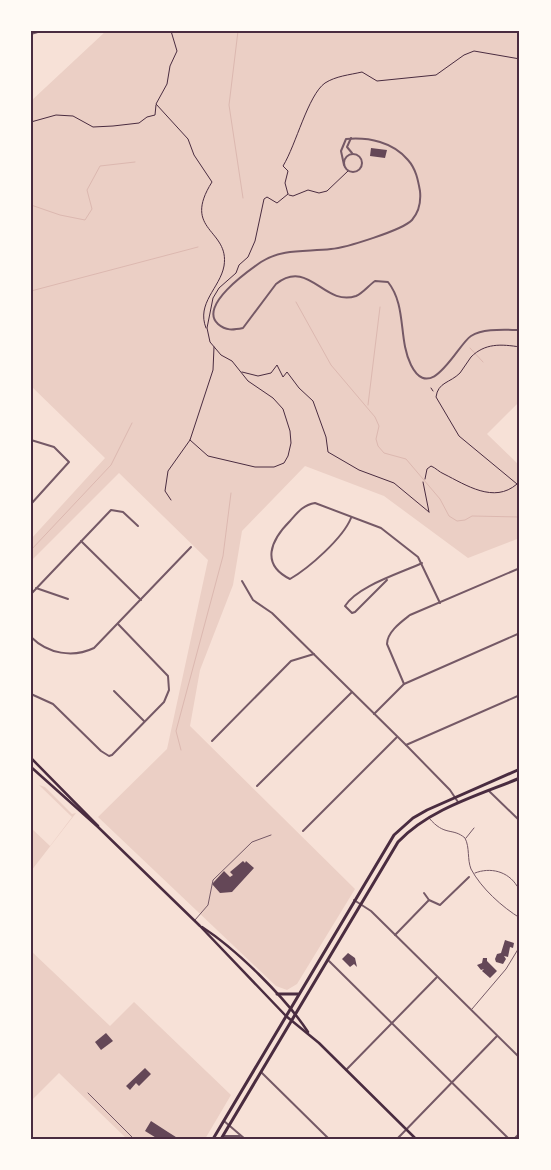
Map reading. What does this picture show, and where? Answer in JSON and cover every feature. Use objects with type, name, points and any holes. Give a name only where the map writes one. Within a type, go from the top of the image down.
[{"type":"main road","points":[[31,758],[96,821],[98,827]]},
{"type":"main road","points":[[31,767],[98,827],[200,926],[286,1016],[309,1034],[416,1139]]},
{"type":"main road","points":[[213,1139],[386,847],[400,830],[420,814],[520,770]]},
{"type":"main road","points":[[222,1137],[398,842],[413,828],[429,818],[520,778]]},
{"type":"main road","points":[[200,926],[235,954],[277,994],[309,1034]]},
{"type":"main road","points":[[277,994],[299,994]]},
{"type":"street","points":[[31,34],[41,31]]},
{"type":"street","points":[[351,138],[347,147],[360,157],[361,166],[354,172],[348,171],[340,156],[345,140],[351,138],[388,144],[401,152],[409,161],[415,169],[420,194],[416,216],[404,226],[346,246],[331,250],[296,250],[268,258],[220,296],[213,313],[215,321],[228,330],[243,328],[267,294],[283,279],[291,276],[305,278],[340,297],[357,295],[375,280],[380,279],[388,282],[394,289],[401,311],[406,352],[412,367],[420,375],[427,377],[437,376],[470,336],[490,331],[520,330]]},
{"type":"street","points":[[344,165],[345,157],[353,153]]},
{"type":"street","points":[[31,440],[54,447],[69,462],[31,504]]},
{"type":"street","points":[[351,518],[344,530],[303,572],[290,579],[283,576],[274,566],[271,558],[272,544],[280,532],[306,505],[315,504],[381,528],[418,557],[440,603]]},
{"type":"street","points":[[31,594],[111,510],[123,512],[138,526]]},
{"type":"street","points":[[80,541],[141,600]]},
{"type":"street","points":[[31,637],[44,648],[68,654],[84,653],[94,648],[191,547]]},
{"type":"street","points":[[387,580],[355,612],[352,613],[345,606],[350,598],[374,583],[387,580],[422,564]]},
{"type":"street","points":[[404,684],[387,644],[388,637],[410,615],[520,568]]},
{"type":"street","points":[[242,581],[253,600],[272,613],[406,745],[459,804]]},
{"type":"street","points":[[36,588],[68,599]]},
{"type":"street","points":[[31,694],[53,704],[101,751],[109,756],[168,697],[168,676],[118,624]]},
{"type":"street","points":[[374,714],[404,684],[520,633]]},
{"type":"street","points":[[212,741],[290,661],[314,654]]},
{"type":"street","points":[[114,691],[144,721]]},
{"type":"street","points":[[257,786],[352,692]]},
{"type":"street","points":[[406,745],[520,695]]},
{"type":"street","points":[[303,831],[397,737]]},
{"type":"street","points":[[489,791],[520,821]]},
{"type":"street","points":[[424,893],[429,900],[436,904],[443,903],[469,877]]},
{"type":"street","points":[[354,900],[361,904],[395,935],[520,1058]]},
{"type":"street","points":[[395,935],[429,900]]},
{"type":"street","points":[[328,961],[509,1139]]},
{"type":"street","points":[[346,1070],[437,977]]},
{"type":"street","points":[[396,1139],[497,1036]]},
{"type":"street","points":[[261,1072],[329,1139]]},
{"type":"street","points":[[224,1121],[244,1138]]},
{"type":"street","points":[[514,1139],[520,1133]]},
{"type":"street","points":[[222,1137],[232,1134],[244,1138]]},
{"type":"lane","points":[[429,818],[440,829],[466,838]]},
{"type":"lane","points":[[474,828],[466,838],[470,864],[474,874],[503,907],[520,918]]},
{"type":"lane","points":[[195,921],[208,905],[213,880],[252,842],[271,835]]},
{"type":"lane","points":[[474,874],[481,871],[501,872],[511,878],[517,886]]},
{"type":"lane","points":[[471,1010],[506,969],[520,946]]},
{"type":"lane","points":[[88,1093],[134,1139]]},
{"type":"path","points":[[31,122],[56,115],[73,116],[93,127],[139,123],[147,117],[155,115],[156,104],[167,84],[170,66],[177,51],[171,31]]},
{"type":"path","points":[[288,194],[285,183],[288,172],[283,166],[294,147],[313,97],[324,84],[340,76],[362,72],[377,81],[436,75],[464,55],[474,51],[520,59]]},
{"type":"path","points":[[156,104],[188,139],[194,155],[212,182],[200,209],[202,219],[224,253],[224,266],[206,304],[205,324],[207,328]]},
{"type":"path","points":[[288,194],[293,196],[308,190],[320,193],[327,191],[348,171]]},
{"type":"path","points":[[233,277],[239,265],[248,257],[255,241],[264,199],[267,197],[277,203],[288,194]]},
{"type":"path","points":[[425,478],[427,469],[431,466],[442,474],[482,492],[505,491],[517,484],[459,436],[436,397],[440,385],[460,373],[470,358],[480,349],[486,346],[504,345],[520,347]]},
{"type":"path","points":[[171,500],[165,491],[168,471],[190,440],[212,370],[214,346],[248,381],[273,398],[283,409],[290,431],[291,443],[284,463],[274,468],[224,461],[208,456],[190,440]]},
{"type":"path","points":[[241,372],[258,376],[272,373],[277,365],[284,377],[287,372],[299,388],[313,401],[326,437],[328,452],[359,470],[394,483],[429,512],[423,482]]},
{"type":"shaded area","points":[[106,31],[520,31],[520,401],[487,434],[520,466],[520,538],[468,558],[384,496],[305,466],[242,531],[233,585],[200,670],[190,726],[355,889],[297,984],[287,990],[276,986],[98,817],[167,749],[208,560],[119,473],[31,561],[31,539],[105,458],[31,386],[31,101]]},
{"type":"shaded area","points":[[39,785],[45,787],[72,814],[76,813],[31,871],[31,828],[50,846],[72,817]]},
{"type":"shaded area","points":[[31,951],[110,1026],[134,1002],[231,1095],[205,1139],[127,1139],[59,1073],[31,1101]]},
{"type":"building","points":[[371,148],[387,150],[385,158],[370,156]]},
{"type":"building","points":[[243,861],[245,863],[246,861],[254,868],[232,892],[220,893],[212,884],[224,871],[230,877],[233,875],[230,872]]},
{"type":"building","points":[[505,940],[514,943],[513,948],[510,947],[508,957],[504,956],[506,959],[503,964],[496,962],[495,959],[497,954],[501,953]]},
{"type":"building","points":[[348,953],[355,958],[357,967],[354,964],[350,967],[342,959]]},
{"type":"building","points":[[483,958],[487,958],[487,961],[497,971],[490,978],[482,971],[484,969],[481,970],[477,965],[482,963]]},
{"type":"building","points":[[106,1033],[113,1041],[101,1050],[95,1042]]},
{"type":"building","points":[[145,1068],[151,1074],[139,1086],[136,1083],[130,1090],[126,1086]]},
{"type":"building","points":[[151,1121],[179,1139],[158,1139],[145,1131]]},
{"type":"waterway","points":[[238,31],[229,105],[243,198]]},
{"type":"waterway","points":[[31,205],[60,215],[85,220],[92,209],[87,190],[100,166],[135,162]]},
{"type":"waterway","points":[[31,291],[198,247]]},
{"type":"waterway","points":[[296,302],[331,365],[375,417],[379,426],[376,439],[378,446],[384,453],[406,459],[440,499],[449,516],[457,521],[465,520],[472,516],[520,517]]},
{"type":"waterway","points":[[368,405],[380,307]]},
{"type":"waterway","points":[[470,348],[483,362]]},
{"type":"waterway","points":[[31,550],[111,465],[132,423]]},
{"type":"waterway","points":[[181,750],[176,731],[223,556],[231,493]]}]
